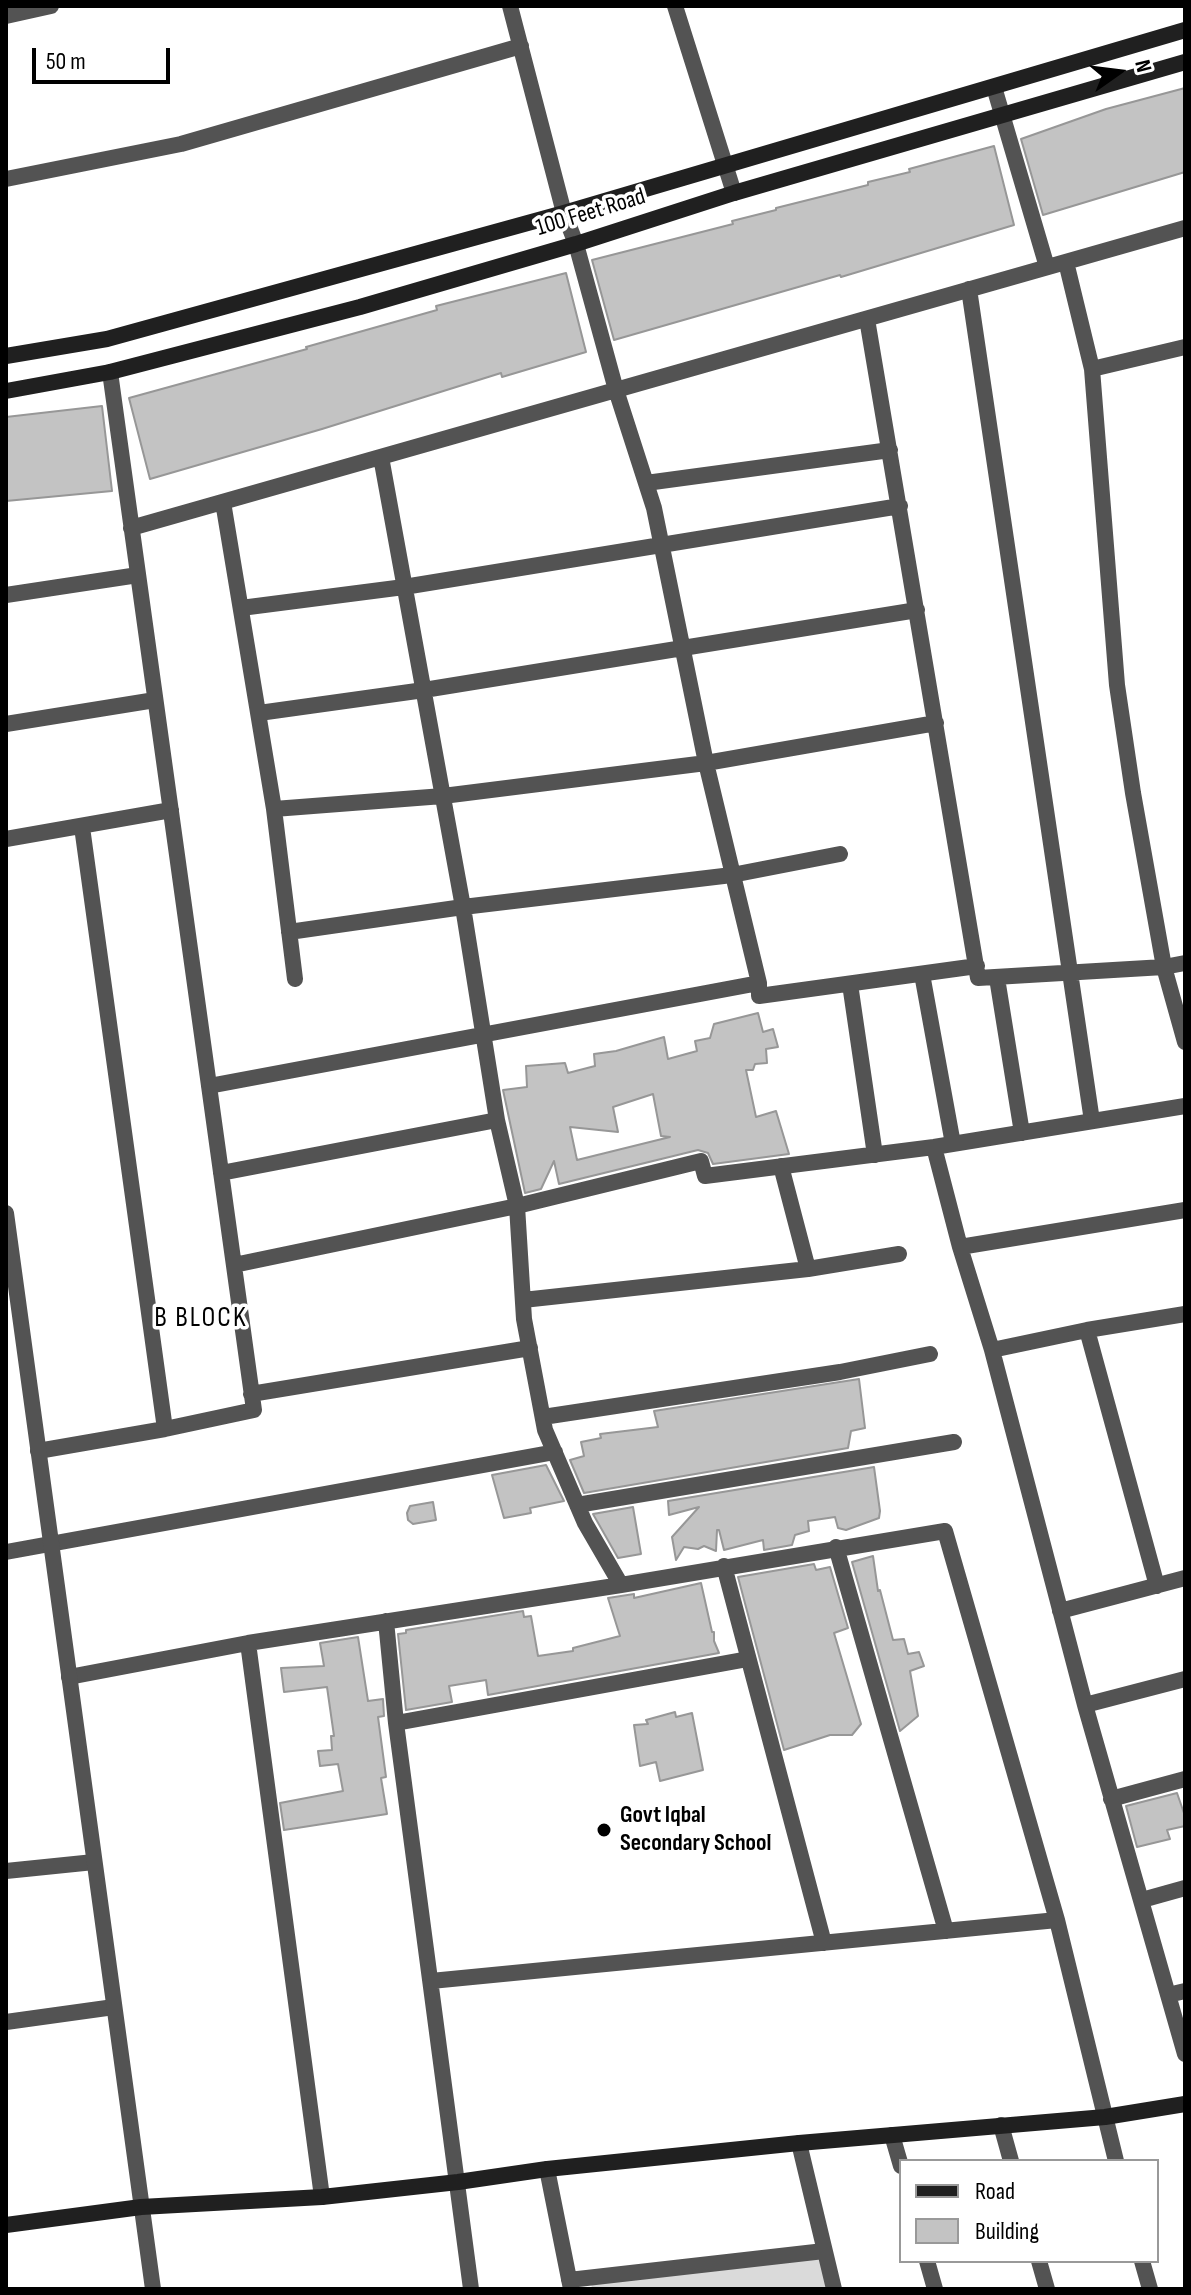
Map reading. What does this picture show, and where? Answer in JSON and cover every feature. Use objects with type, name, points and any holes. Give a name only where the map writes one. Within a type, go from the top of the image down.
[{"type":"main road","name":"100 Feet Road","points":[[6,356],[107,339],[564,213],[1185,30]]},
{"type":"main road","name":"100 Feet Road","points":[[6,391],[110,372],[360,307],[576,244],[734,193],[1185,62]]},
{"type":"main road","points":[[6,2225],[141,2207],[322,2197],[547,2169],[799,2143],[1105,2117],[1185,2104]]},
{"type":"street","points":[[6,16],[51,6]]},
{"type":"street","points":[[510,6],[564,213],[576,244],[662,544],[706,763],[759,983],[759,996],[977,966]]},
{"type":"street","points":[[675,6],[734,193]]},
{"type":"street","points":[[6,179],[181,144],[521,46]]},
{"type":"street","points":[[994,87],[1047,267]]},
{"type":"street","points":[[131,528],[1185,228]]},
{"type":"street","points":[[1066,262],[1092,369],[1117,685],[1133,793],[1164,967],[1185,1042]]},
{"type":"street","points":[[969,289],[1092,1121]]},
{"type":"street","points":[[867,319],[978,978],[1164,967],[1185,963]]},
{"type":"street","points":[[1092,369],[1185,349]]},
{"type":"street","points":[[38,1451],[254,1410],[110,372]]},
{"type":"street","points":[[646,483],[890,450]]},
{"type":"street","points":[[381,457],[485,1032],[497,1120],[517,1206],[523,1300],[543,1417],[585,1523],[621,1585]]},
{"type":"street","points":[[223,502],[274,809],[295,979]]},
{"type":"street","points":[[241,608],[404,587],[900,506]]},
{"type":"street","points":[[6,595],[138,575]]},
{"type":"street","points":[[259,713],[424,690],[917,610]]},
{"type":"street","points":[[6,724],[155,700]]},
{"type":"street","points":[[274,809],[443,796],[706,763],[936,723]]},
{"type":"street","points":[[6,839],[171,810]]},
{"type":"street","points":[[82,827],[165,1429]]},
{"type":"street","points":[[289,932],[463,907],[732,875],[840,854]]},
{"type":"street","points":[[922,974],[953,1144]]},
{"type":"street","points":[[997,978],[1022,1133]]},
{"type":"street","points":[[209,1086],[759,983]]},
{"type":"street","points":[[850,984],[875,1155]]},
{"type":"street","points":[[234,1265],[517,1206],[701,1161],[705,1176],[934,1147],[1185,1106]]},
{"type":"street","points":[[221,1173],[497,1120]]},
{"type":"street","points":[[934,1147],[960,1247],[992,1350],[1111,1799],[1185,2054]]},
{"type":"street","points":[[781,1166],[808,1269]]},
{"type":"street","points":[[960,1247],[1185,1210]]},
{"type":"street","points":[[6,1213],[153,2289]]},
{"type":"street","points":[[523,1300],[808,1269],[899,1254]]},
{"type":"street","points":[[992,1350],[1185,1314]]},
{"type":"street","points":[[1087,1330],[1157,1586]]},
{"type":"street","points":[[251,1394],[530,1348]]},
{"type":"street","points":[[543,1417],[840,1372],[930,1354]]},
{"type":"street","points":[[577,1505],[954,1442]]},
{"type":"street","points":[[6,1552],[555,1452]]},
{"type":"street","points":[[69,1677],[248,1643],[945,1531],[1057,1920],[1116,2159]]},
{"type":"street","points":[[836,1547],[946,1931]]},
{"type":"street","points":[[724,1566],[824,1943]]},
{"type":"street","points":[[1060,1611],[1185,1578]]},
{"type":"street","points":[[386,1621],[396,1723],[471,2289]]},
{"type":"street","points":[[248,1643],[322,2197]]},
{"type":"street","points":[[396,1723],[748,1659]]},
{"type":"street","points":[[1085,1705],[1185,1679]]},
{"type":"street","points":[[1111,1799],[1185,1779]]},
{"type":"street","points":[[6,1871],[94,1862]]},
{"type":"street","points":[[1142,1900],[1185,1888]]},
{"type":"street","points":[[431,1981],[1057,1920]]},
{"type":"street","points":[[1168,1995],[1185,1991]]},
{"type":"street","points":[[6,2022],[114,2007]]},
{"type":"street","points":[[1001,2125],[1010,2159]]},
{"type":"street","points":[[892,2135],[899,2159]]},
{"type":"street","points":[[799,2143],[834,2289]]},
{"type":"street","points":[[547,2169],[570,2284],[824,2251]]},
{"type":"street","points":[[928,2263],[935,2289]]},
{"type":"street","points":[[1040,2263],[1047,2289]]},
{"type":"street","points":[[1143,2263],[1150,2289]]},
{"type":"shaded area","points":[[824,2251],[832,2289],[592,2289],[591,2282]]},
{"type":"building","points":[[1185,88],[1185,172],[1043,215],[1021,139],[1106,109]]},
{"type":"building","points":[[994,146],[1014,225],[614,340],[592,260],[733,224],[732,221],[868,185],[868,182],[910,172],[909,169]]},
{"type":"building","points":[[566,273],[586,352],[502,377],[501,373],[150,479],[129,398],[307,349],[437,310],[436,306]]},
{"type":"building","points":[[102,406],[112,491],[6,501],[6,417]]},
{"type":"building","points":[[758,1013],[763,1032],[773,1029],[778,1047],[766,1049],[767,1063],[755,1064],[753,1070],[746,1070],[756,1117],[776,1111],[789,1154],[713,1164],[708,1153],[698,1150],[559,1184],[554,1161],[541,1189],[525,1193],[503,1090],[527,1087],[526,1066],[565,1063],[568,1073],[595,1066],[594,1054],[664,1037],[668,1059],[697,1051],[695,1041],[710,1038],[714,1024]],"holes":[[[653,1094],[661,1136],[670,1137],[577,1160],[570,1127],[618,1132],[613,1107]]]},
{"type":"building","points":[[859,1379],[865,1428],[851,1431],[848,1448],[584,1493],[570,1460],[584,1456],[581,1442],[601,1438],[600,1434],[658,1427],[654,1411]]},
{"type":"building","points":[[546,1465],[564,1501],[530,1508],[531,1513],[504,1518],[492,1475]]},
{"type":"building","points":[[874,1467],[879,1518],[846,1530],[838,1528],[835,1517],[808,1521],[809,1531],[795,1535],[792,1545],[764,1550],[763,1540],[724,1550],[717,1530],[716,1551],[704,1546],[698,1549],[684,1547],[676,1560],[672,1537],[699,1507],[669,1515],[668,1501]]},
{"type":"building","points":[[433,1502],[436,1520],[413,1524],[408,1520],[410,1506]]},
{"type":"building","points":[[633,1507],[641,1554],[618,1558],[593,1514]]},
{"type":"building","points":[[873,1556],[878,1591],[893,1640],[904,1639],[908,1654],[919,1652],[924,1666],[910,1671],[918,1716],[900,1731],[852,1562]]},
{"type":"building","points":[[814,1564],[816,1570],[830,1567],[848,1628],[834,1633],[861,1724],[852,1735],[830,1735],[784,1750],[738,1577]]},
{"type":"building","points":[[701,1583],[719,1653],[488,1695],[486,1680],[449,1686],[452,1702],[406,1710],[398,1634],[406,1633],[406,1630],[523,1611],[524,1617],[531,1616],[538,1656],[573,1651],[573,1648],[620,1636],[608,1598],[634,1594],[634,1598]]},
{"type":"building","points":[[358,1637],[368,1701],[383,1699],[384,1716],[378,1717],[386,1777],[381,1778],[387,1814],[284,1830],[280,1803],[343,1791],[338,1764],[320,1766],[318,1751],[332,1750],[331,1736],[334,1736],[327,1687],[284,1692],[281,1668],[324,1666],[320,1643]]},
{"type":"building","points":[[675,1712],[676,1717],[692,1713],[703,1770],[660,1781],[656,1762],[640,1766],[634,1725],[648,1724],[646,1720]]},
{"type":"building","points":[[1177,1793],[1185,1826],[1167,1830],[1170,1839],[1137,1847],[1126,1806]]},
{"type":"place","name":"Govt Iqbal Secondary School","points":[[604,1830]]},
{"type":"district","name":"B BLOCK","points":[[201,1319]]}]
